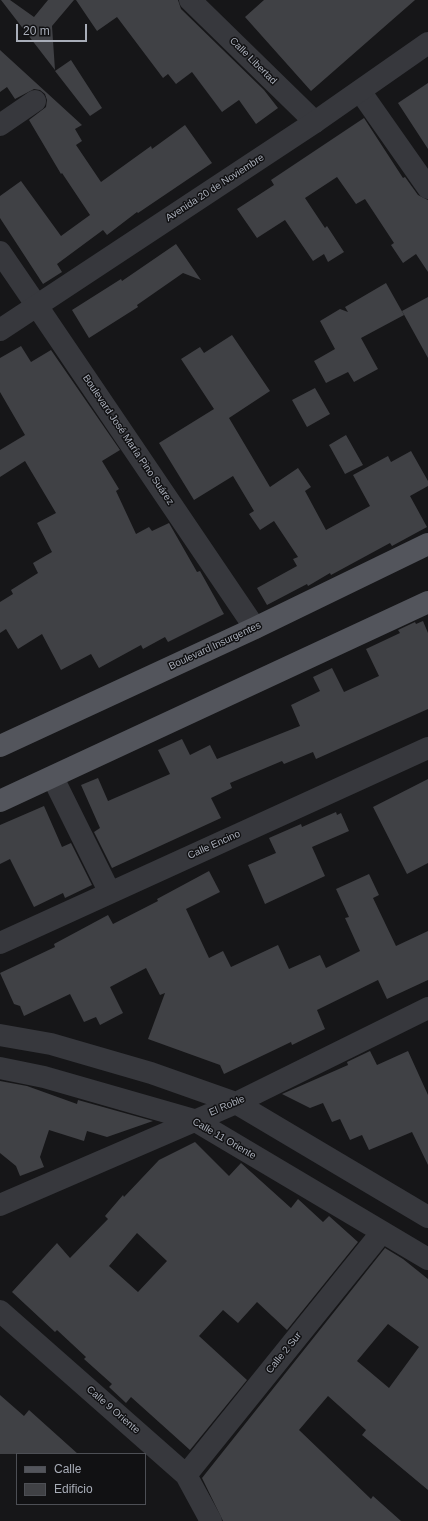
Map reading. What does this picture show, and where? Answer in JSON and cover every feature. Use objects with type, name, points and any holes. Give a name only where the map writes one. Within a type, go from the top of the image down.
[{"type":"main road","name":"Boulevard Insurgentes","points":[[0,746],[255,628],[428,544]]},
{"type":"main road","points":[[0,801],[53,778],[428,602]]},
{"type":"street","name":"Calle Libertad","points":[[190,0],[315,122]]},
{"type":"street","name":"Avenida 20 de Noviembre","points":[[0,330],[315,122],[428,43]]},
{"type":"street","points":[[360,91],[428,188]]},
{"type":"street","points":[[0,125],[35,101]]},
{"type":"street","name":"Boulevard José María Pino Suárez","points":[[0,252],[255,628]]},
{"type":"street","name":"Calle Encino","points":[[0,943],[428,748]]},
{"type":"street","points":[[53,778],[110,892]]},
{"type":"street","name":"El Roble","points":[[0,1205],[236,1103],[428,1008]]},
{"type":"street","points":[[0,1035],[51,1044],[151,1073],[236,1103],[428,1217]]},
{"type":"street","name":"Calle 11 Oriente","points":[[0,1068],[52,1080],[194,1120],[428,1258]]},
{"type":"street","name":"Calle 2 Sur","points":[[186,1475],[382,1232]]},
{"type":"street","name":"Calle 9 Oriente","points":[[0,1311],[186,1475],[211,1521]]},
{"type":"building","points":[[1,0],[10,0],[34,17],[48,0],[74,0],[52,26],[55,70]]},
{"type":"building","points":[[76,0],[178,0],[181,9],[264,90],[278,108],[256,124],[239,100],[222,112],[192,72],[176,84],[168,74],[163,78],[117,17],[97,31]]},
{"type":"building","points":[[264,0],[415,0],[311,91],[245,17]]},
{"type":"building","points":[[0,50],[82,125],[75,129],[82,141],[76,145],[101,182],[151,146],[152,149],[185,125],[212,163],[138,213],[137,212],[107,235],[103,230],[57,264],[62,272],[43,284],[0,218],[0,196],[21,181],[61,236],[90,215],[62,173],[61,174],[29,120],[46,107],[47,100],[45,94],[40,90],[34,89],[15,99],[7,87],[0,92]]},
{"type":"building","points":[[71,60],[102,108],[90,116],[55,71]]},
{"type":"building","points":[[428,83],[428,149],[398,103]]},
{"type":"building","points":[[364,118],[403,178],[405,177],[418,195],[428,200],[428,272],[416,254],[403,263],[391,245],[394,243],[365,199],[356,204],[337,177],[305,198],[325,228],[327,226],[344,252],[328,262],[324,254],[313,261],[285,220],[257,238],[237,209],[274,185],[271,180]]},
{"type":"building","points":[[176,244],[201,280],[183,273],[137,305],[138,307],[89,338],[72,310],[121,279],[122,281]]},
{"type":"building","points":[[386,283],[404,315],[361,338],[378,369],[354,382],[348,372],[326,383],[314,361],[335,349],[320,321],[340,309],[348,312],[345,307]]},
{"type":"building","points":[[428,297],[428,358],[402,311]]},
{"type":"building","points":[[232,335],[270,391],[229,418],[270,487],[298,468],[311,487],[305,491],[326,530],[370,506],[353,475],[388,456],[391,462],[411,451],[428,481],[428,486],[410,496],[427,527],[392,546],[390,543],[331,575],[330,573],[308,586],[307,584],[267,605],[257,588],[297,566],[293,559],[298,557],[274,521],[260,530],[249,514],[254,511],[233,476],[194,500],[159,443],[214,409],[181,359],[200,347],[204,353]]},
{"type":"building","points":[[21,346],[31,362],[51,350],[120,450],[102,461],[119,489],[116,491],[136,534],[149,527],[152,531],[169,523],[197,572],[200,571],[224,614],[168,642],[165,637],[143,649],[141,645],[99,668],[91,654],[61,670],[42,634],[18,649],[6,629],[0,633],[0,602],[13,594],[11,590],[38,573],[33,563],[52,552],[37,523],[56,513],[25,461],[0,477],[0,450],[25,435],[0,392],[0,358]]},
{"type":"building","points":[[315,388],[330,414],[307,427],[292,400]]},
{"type":"building","points":[[346,435],[363,465],[345,474],[329,445]]},
{"type":"building","points":[[423,621],[428,633],[428,709],[316,759],[313,752],[284,764],[282,761],[230,783],[232,788],[211,798],[221,818],[112,868],[94,832],[100,828],[81,785],[98,778],[108,801],[170,774],[158,750],[182,739],[190,755],[210,745],[217,759],[300,726],[291,705],[320,691],[313,677],[332,668],[344,692],[379,676],[366,649],[400,633],[398,630],[415,622],[416,624]]},
{"type":"building","points":[[428,779],[428,863],[407,874],[373,807]]},
{"type":"building","points":[[44,806],[62,847],[71,843],[92,885],[65,898],[63,893],[34,907],[10,859],[0,864],[0,825]]},
{"type":"building","points":[[336,812],[337,815],[341,813],[349,831],[312,847],[325,876],[265,904],[248,865],[276,853],[269,838],[301,824],[302,827]]},
{"type":"building","points":[[209,871],[220,892],[186,909],[209,958],[223,951],[231,967],[278,945],[289,969],[320,955],[326,968],[360,951],[345,918],[349,917],[336,889],[369,874],[379,895],[373,898],[396,946],[428,931],[428,980],[387,999],[378,980],[317,1010],[325,1029],[292,1045],[291,1042],[224,1074],[220,1065],[148,1039],[165,993],[160,995],[146,968],[110,987],[123,1013],[100,1025],[96,1017],[84,1022],[70,994],[24,1016],[20,1006],[14,1004],[0,973],[55,947],[54,944],[108,915],[113,924],[158,901],[157,899]]},
{"type":"building","points":[[370,1051],[377,1065],[408,1051],[428,1095],[428,1165],[412,1132],[369,1150],[362,1135],[350,1140],[340,1119],[332,1122],[323,1103],[310,1108],[282,1094],[348,1065],[347,1062]]},
{"type":"building","points":[[0,1081],[27,1086],[77,1104],[78,1100],[153,1121],[107,1137],[87,1131],[84,1141],[49,1130],[40,1157],[44,1167],[20,1176],[16,1166],[0,1153]]},
{"type":"building","points":[[195,1142],[229,1176],[241,1163],[291,1208],[298,1199],[323,1222],[329,1216],[358,1242],[287,1330],[257,1302],[238,1323],[223,1310],[199,1336],[247,1380],[190,1450],[131,1397],[126,1403],[109,1387],[112,1384],[84,1359],[86,1357],[57,1330],[55,1332],[12,1292],[57,1243],[70,1258],[108,1219],[105,1216],[123,1195],[124,1197],[159,1160]],"holes":[[[137,1233],[167,1261],[138,1292],[109,1266]]]},
{"type":"building","points":[[385,1248],[403,1259],[428,1279],[428,1490],[362,1435],[366,1430],[328,1396],[299,1430],[371,1499],[373,1496],[401,1521],[223,1521],[202,1478]],"holes":[[[388,1324],[419,1347],[389,1388],[357,1361]]]},
{"type":"building","points":[[0,1395],[24,1416],[29,1410],[77,1453],[16,1453],[0,1454]]}]
